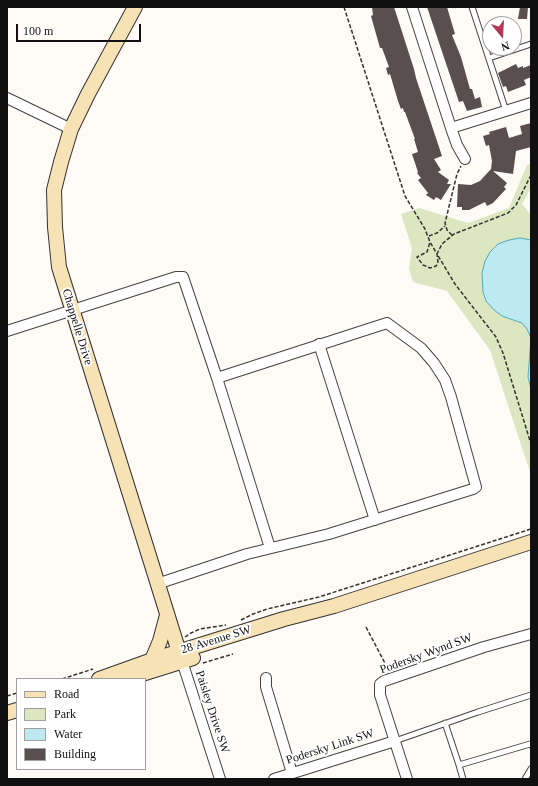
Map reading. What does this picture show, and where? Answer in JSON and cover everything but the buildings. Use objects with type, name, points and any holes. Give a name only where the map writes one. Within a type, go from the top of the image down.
[{"type":"street","name":"Chappelle Drive","points":[[135,7],[88,94],[72,129],[61,162],[54,190],[55,227],[59,267],[157,584],[181,656]]},
{"type":"street","points":[[412,7],[451,128],[457,145],[465,159]]},
{"type":"street","points":[[7,98],[72,129]]},
{"type":"street","points":[[451,128],[531,103]]},
{"type":"street","points":[[7,331],[176,277],[183,277],[217,378],[270,548]]},
{"type":"street","points":[[157,584],[270,548],[315,538],[375,520],[476,487],[445,380],[434,363],[421,348],[388,323],[217,378]]},
{"type":"street","points":[[319,344],[375,520]]},
{"type":"street","name":"28 Avenue SW","points":[[128,678],[181,656],[284,619],[334,606],[530,543]]},
{"type":"street","points":[[152,660],[160,641],[167,614]]},
{"type":"street","name":"Podersky Wynd SW","points":[[407,779],[379,689],[380,684],[392,678],[506,640],[531,634]]},
{"type":"street","name":"28 Avenue SW","points":[[102,678],[152,660],[181,656]]},
{"type":"street","name":"Paisley Drive SW","points":[[181,656],[220,779]]},
{"type":"street","points":[[266,678],[266,687],[292,773]]},
{"type":"street","name":"Podersky Link SW","points":[[274,779],[395,741]]},
{"type":"lane","points":[[472,7],[506,111]]},
{"type":"lane","points":[[489,58],[531,44]]},
{"type":"lane","points":[[395,741],[531,695]]},
{"type":"lane","points":[[445,723],[463,779]]},
{"type":"lane","points":[[459,765],[531,744]]},
{"type":"lane","points":[[525,779],[531,769]]},
{"type":"path","points":[[344,7],[405,196],[455,284],[496,338],[503,353],[531,444]]},
{"type":"path","points":[[429,236],[437,233],[445,226],[457,174],[465,159]]},
{"type":"path","points":[[430,242],[427,252],[417,257],[419,261],[427,267],[434,267],[438,263],[437,254],[442,244],[452,235],[508,213],[516,205],[531,175]]},
{"type":"path","points":[[445,226],[452,235]]},
{"type":"path","points":[[239,621],[252,614],[267,609],[319,597],[531,529]]},
{"type":"path","points":[[188,636],[191,633],[206,627],[230,624]]},
{"type":"path","points":[[366,627],[392,678]]},
{"type":"path","points":[[199,664],[233,654]]},
{"type":"green space","points":[[531,164],[531,188],[522,204],[531,215],[531,475],[490,350],[447,291],[413,282],[409,269],[412,248],[401,214],[419,208],[468,223],[509,208],[527,165]]},
{"type":"water","points":[[520,238],[531,240],[531,338],[527,329],[522,323],[502,316],[494,310],[486,301],[483,292],[482,273],[485,261],[490,252],[498,244]]},
{"type":"water","points":[[531,338],[531,389],[528,377]]}]
